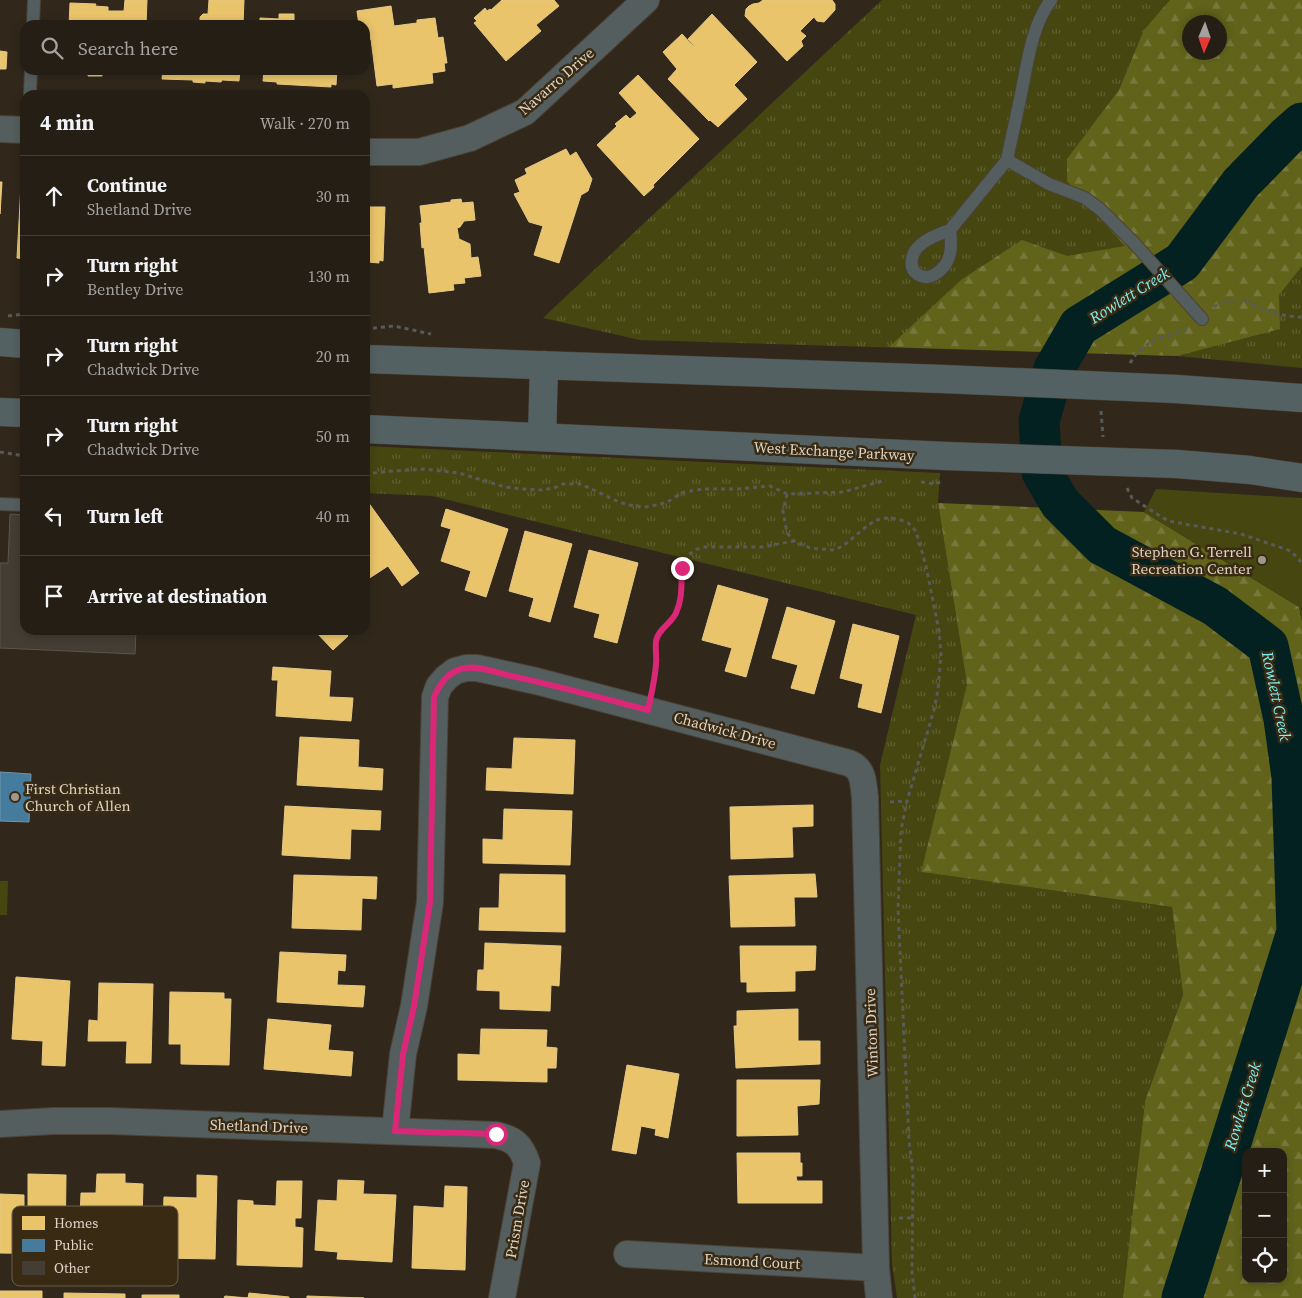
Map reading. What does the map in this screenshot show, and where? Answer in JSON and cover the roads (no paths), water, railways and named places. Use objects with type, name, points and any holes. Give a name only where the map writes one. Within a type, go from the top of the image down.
[{"type":"main road","points":[[0,342],[20,344]]},
{"type":"main road","points":[[370,359],[944,379],[1176,389],[1302,398]]},
{"type":"main road","points":[[542,437],[544,365]]},
{"type":"main road","points":[[0,412],[20,413]]},
{"type":"main road","name":"West Exchange Parkway","points":[[370,429],[542,437],[945,469],[1177,464],[1250,470],[1302,478]]},
{"type":"street","name":"Navarro Drive","points":[[370,152],[419,152],[470,138],[525,112],[646,0]]},
{"type":"street","points":[[0,129],[20,130]]},
{"type":"street","name":"Chadwick Drive","points":[[395,1131],[403,1054],[415,997],[430,902],[434,697],[439,686],[446,678],[460,669],[477,668],[536,681],[837,759],[855,765],[858,768]]},
{"type":"street","name":"Winton Drive","points":[[858,768],[861,774],[865,797],[876,1268],[879,1298]]},
{"type":"street","name":"Shetland Drive","points":[[0,1124],[54,1121],[110,1121],[496,1134],[507,1137],[516,1143]]},
{"type":"street","name":"Prism Drive","points":[[502,1298],[527,1163],[523,1152],[516,1143]]},
{"type":"street","name":"Esmond Court","points":[[627,1254],[876,1268]]},
{"type":"lane","points":[[33,20],[34,0]]},
{"type":"lane","points":[[950,230],[1007,160],[1027,64],[1036,31],[1045,7],[1051,0]]},
{"type":"lane","points":[[30,90],[31,75]]},
{"type":"lane","points":[[1007,160],[1049,184],[1085,198],[1101,210],[1133,242],[1202,319]]},
{"type":"lane","points":[[0,504],[20,505]]},
{"type":"waterway","name":"Rowlett Creek","points":[[1182,1298],[1297,932],[1292,777],[1284,719],[1268,646],[1215,606],[1102,545],[1060,503],[1042,472],[1039,421],[1054,369],[1079,326],[1182,262],[1241,183],[1302,123]]},
{"type":"place","name":"Stephen G. Terrell Recreation Center","points":[[1262,560]]},
{"type":"place","name":"First Christian Church of Allen","points":[[15,797]]}]
